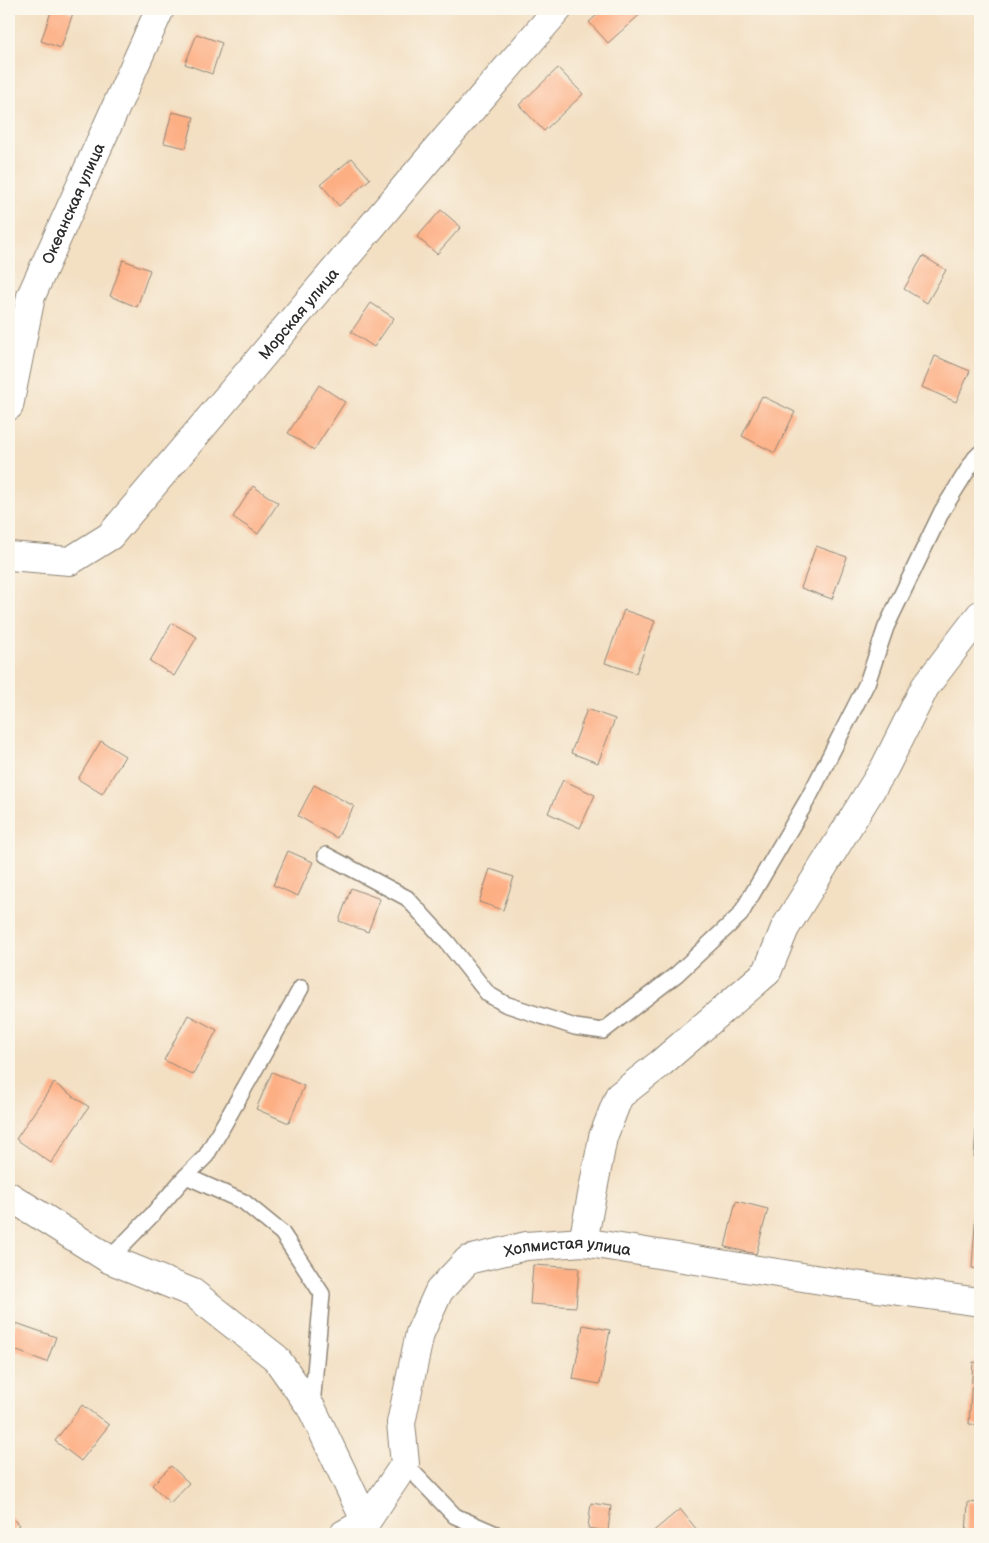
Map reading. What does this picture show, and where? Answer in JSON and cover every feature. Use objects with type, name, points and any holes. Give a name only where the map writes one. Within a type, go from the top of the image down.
[{"type":"street","name":"Океанская улица","points":[[9,406],[31,296],[160,9]]},
{"type":"street","name":"Морская улица","points":[[9,556],[70,561],[110,536],[558,9]]},
{"type":"street","points":[[583,1242],[603,1136],[619,1096],[662,1063],[767,972],[786,928],[885,767],[925,687],[980,615]]},
{"type":"street","points":[[9,1196],[109,1259],[193,1293],[276,1358],[312,1409],[355,1528]]},
{"type":"street","name":"Холмистая улица","points":[[405,1464],[401,1423],[420,1333],[439,1291],[468,1260],[526,1246],[583,1242],[840,1283],[980,1302]]},
{"type":"street","points":[[355,1528],[405,1464]]},
{"type":"lane","points":[[326,856],[407,898],[447,942],[488,994],[505,1004],[566,1024],[603,1031],[676,974],[740,915],[810,797],[867,684],[886,627],[942,511],[980,453]]},
{"type":"lane","points":[[109,1259],[206,1156],[301,988]]},
{"type":"lane","points":[[186,1176],[244,1202],[282,1233],[322,1294],[312,1409]]},
{"type":"lane","points":[[405,1464],[455,1516],[496,1534]]},
{"type":"building","points":[[52,9],[62,9],[73,13],[61,48],[41,41]]},
{"type":"building","points":[[604,9],[646,9],[608,43],[589,22]]},
{"type":"building","points":[[197,34],[222,43],[212,74],[185,64]]},
{"type":"building","points":[[558,68],[583,94],[544,131],[519,105]]},
{"type":"building","points":[[172,112],[194,117],[186,148],[164,143]]},
{"type":"building","points":[[352,158],[370,179],[339,206],[321,184]]},
{"type":"building","points":[[441,210],[461,227],[437,254],[417,237]]},
{"type":"building","points":[[923,256],[946,270],[927,303],[904,289]]},
{"type":"building","points":[[123,260],[150,270],[137,307],[110,296]]},
{"type":"building","points":[[371,303],[394,318],[374,347],[351,332]]},
{"type":"building","points":[[935,356],[970,371],[956,402],[922,387]]},
{"type":"building","points":[[319,385],[345,402],[314,450],[288,433]]},
{"type":"building","points":[[762,396],[795,412],[775,453],[742,436]]},
{"type":"building","points":[[253,486],[278,503],[258,534],[233,517]]},
{"type":"building","points":[[816,546],[847,557],[832,599],[801,588]]},
{"type":"building","points":[[624,610],[655,621],[636,673],[605,663]]},
{"type":"building","points":[[172,623],[197,637],[174,676],[150,661]]},
{"type":"building","points":[[587,709],[615,719],[598,763],[571,753]]},
{"type":"building","points":[[101,741],[125,756],[102,794],[78,779]]},
{"type":"building","points":[[563,780],[595,795],[580,828],[548,813]]},
{"type":"building","points":[[314,785],[354,806],[337,838],[298,816]]},
{"type":"building","points":[[288,851],[313,862],[298,896],[273,885]]},
{"type":"building","points":[[490,869],[514,877],[503,910],[479,902]]},
{"type":"building","points":[[351,888],[380,899],[368,932],[339,921]]},
{"type":"building","points":[[188,1015],[217,1030],[193,1075],[164,1060]]},
{"type":"building","points":[[272,1072],[304,1086],[289,1123],[256,1109]]},
{"type":"building","points":[[54,1083],[89,1107],[51,1163],[16,1139]]},
{"type":"building","points":[[980,1087],[980,1158],[974,1157]]},
{"type":"building","points":[[736,1201],[768,1209],[756,1254],[725,1247]]},
{"type":"building","points":[[976,1209],[980,1209],[980,1269],[972,1268]]},
{"type":"building","points":[[533,1265],[579,1268],[576,1307],[530,1304]]},
{"type":"building","points":[[16,1323],[56,1337],[47,1362],[9,1348]]},
{"type":"building","points":[[583,1325],[610,1330],[600,1384],[573,1379]]},
{"type":"building","points":[[973,1362],[980,1363],[980,1425],[969,1424]]},
{"type":"building","points":[[82,1405],[109,1425],[81,1461],[55,1441]]},
{"type":"building","points":[[171,1466],[189,1483],[170,1503],[152,1485]]},
{"type":"building","points":[[968,1502],[980,1503],[980,1534],[966,1534]]},
{"type":"building","points":[[591,1503],[611,1506],[608,1531],[588,1528]]},
{"type":"building","points":[[680,1509],[698,1531],[694,1534],[650,1534]]},
{"type":"building","points":[[9,1515],[19,1525],[9,1534]]}]
